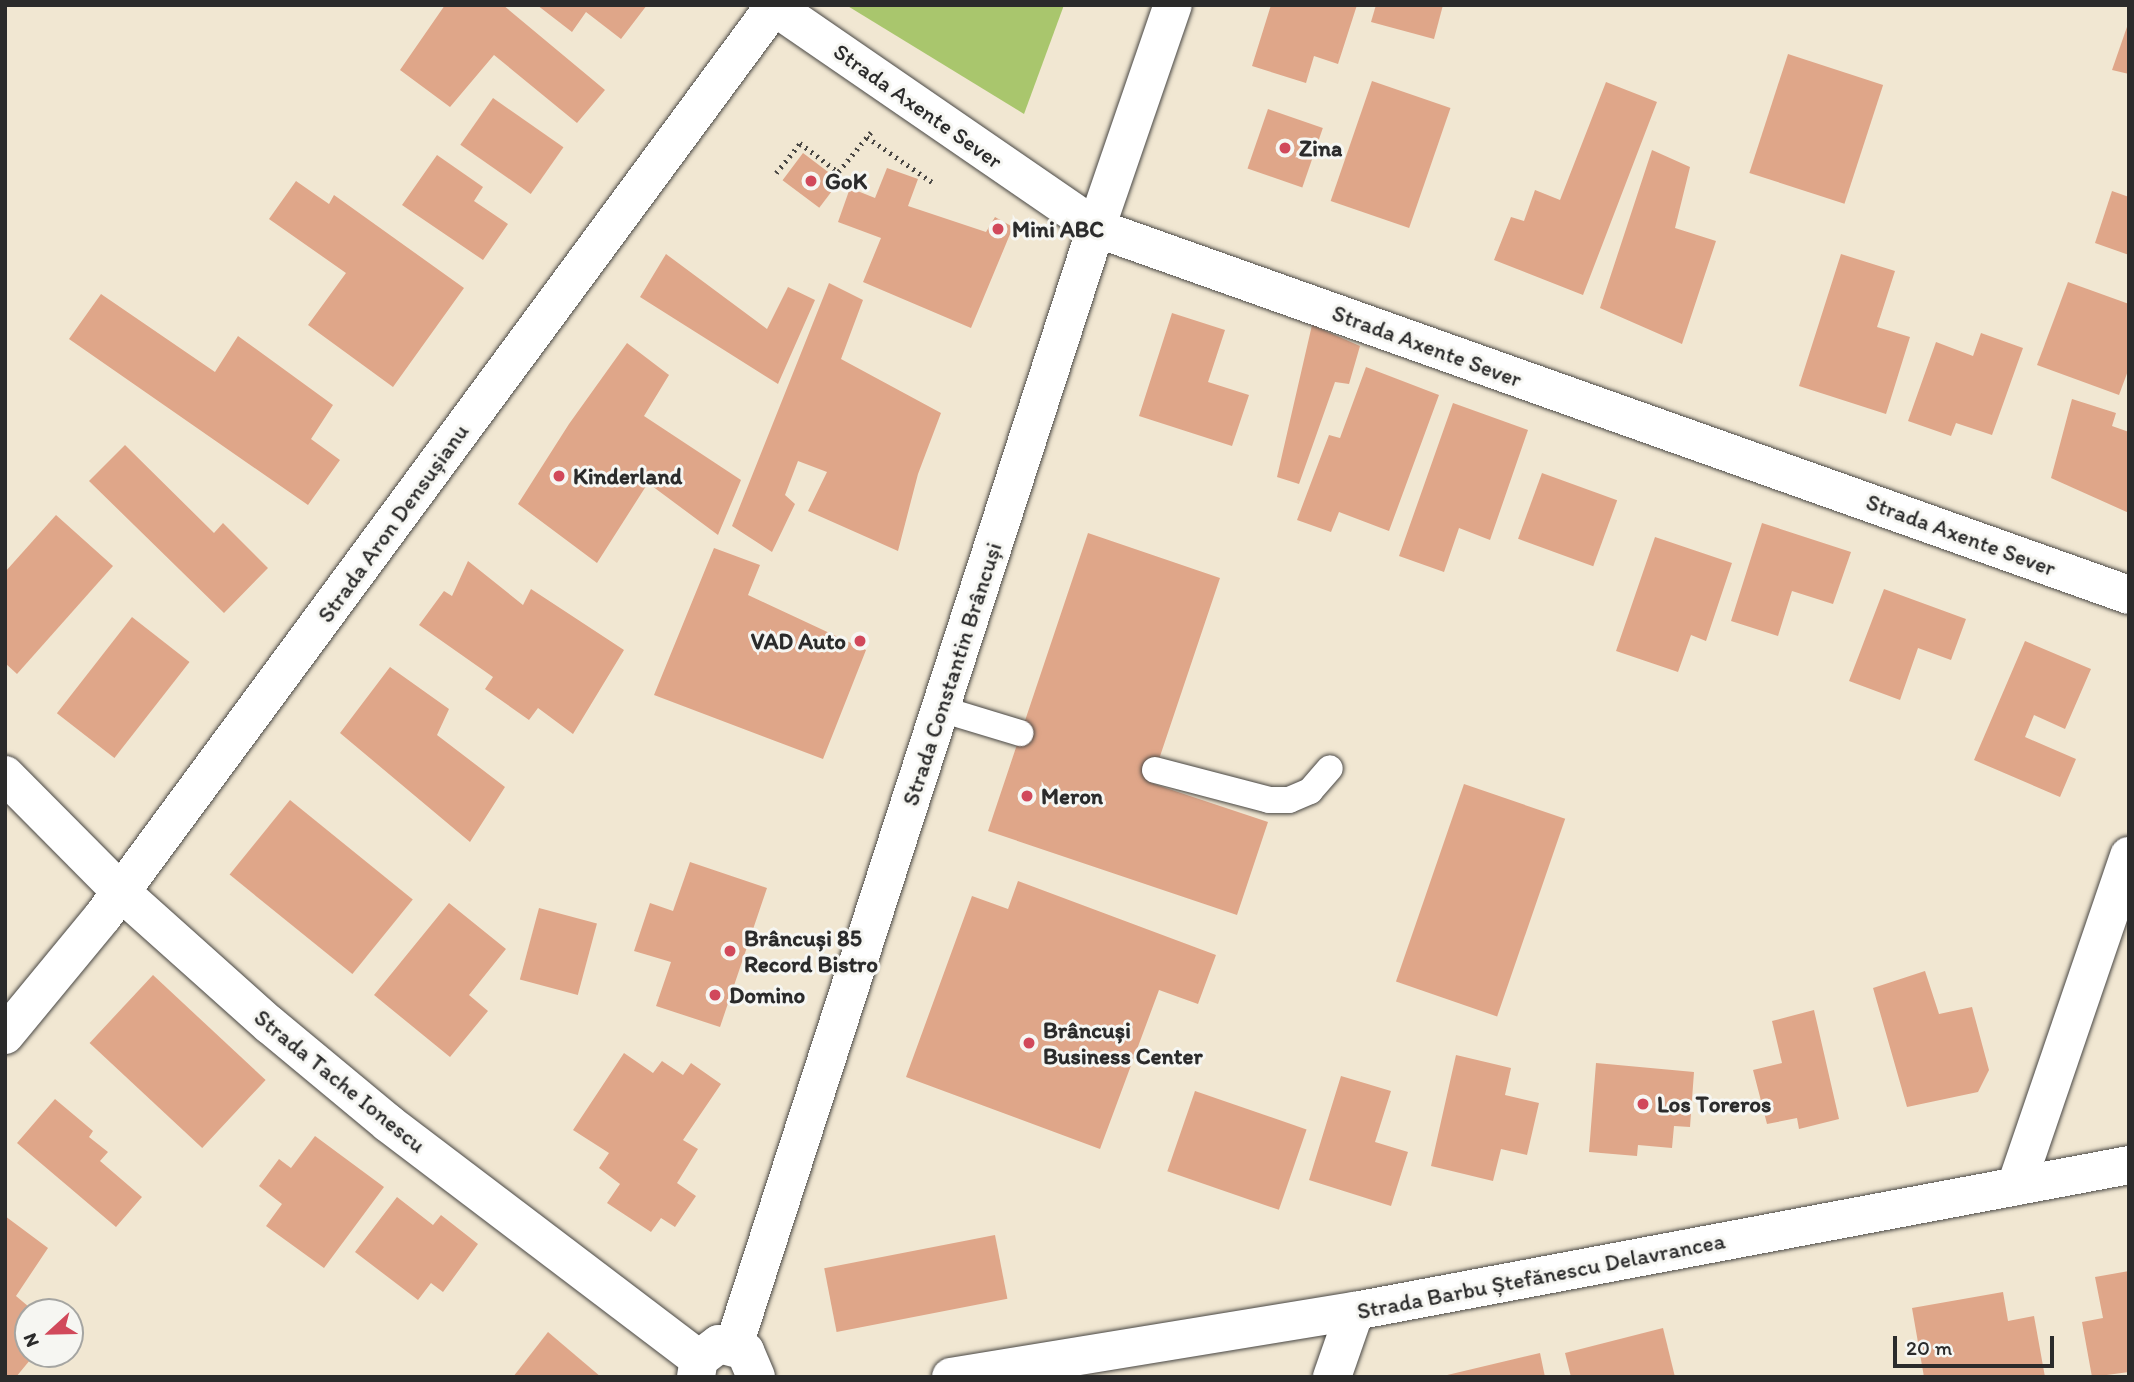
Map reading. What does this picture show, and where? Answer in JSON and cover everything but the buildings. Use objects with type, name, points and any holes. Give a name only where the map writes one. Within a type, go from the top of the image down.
[{"type":"street","name":"Strada Constantin Brâncuși","points":[[734,1345],[1096,228],[1173,5]]},
{"type":"street","name":"Strada Axente Sever","points":[[774,6],[1096,228],[2129,594]]},
{"type":"street","name":"Strada Aron Densușianu","points":[[5,1035],[121,892],[774,6]]},
{"type":"street","name":"Strada Tache Ionescu","points":[[5,775],[121,892],[388,1123],[697,1368]]},
{"type":"street","points":[[2016,1186],[2129,856]]},
{"type":"street","name":"Strada Barbu Ștefănescu Delavrancea","points":[[951,1377],[1355,1311],[2129,1165]]},
{"type":"street","points":[[1332,1377],[1355,1311]]},
{"type":"street","points":[[697,1368],[719,1344],[734,1345],[753,1362],[756,1377]]},
{"type":"lane","points":[[941,709],[1020,733]]},
{"type":"lane","points":[[1155,770],[1269,800],[1289,800],[1310,791],[1330,768]]},
{"type":"path","points":[[776,173],[800,143],[836,175],[876,126]]},
{"type":"path","points":[[867,137],[932,182]]},
{"type":"green space","points":[[846,5],[1064,5],[1024,114]]},
{"type":"place","name":"Zina","points":[[1285,148]]},
{"type":"place","name":"GoK","points":[[811,181]]},
{"type":"place","name":"Mini ABC","points":[[998,229]]},
{"type":"place","name":"Kinderland","points":[[559,476]]},
{"type":"place","name":"VAD Auto","points":[[860,641]]},
{"type":"place","name":"Meron","points":[[1027,796]]},
{"type":"place","name":"Brâncuși 85 Record Bistro","points":[[730,951]]},
{"type":"place","name":"Domino","points":[[715,995]]},
{"type":"place","name":"Brâncuși Business Center","points":[[1029,1043]]},
{"type":"place","name":"Los Toreros","points":[[1643,1104]]}]
